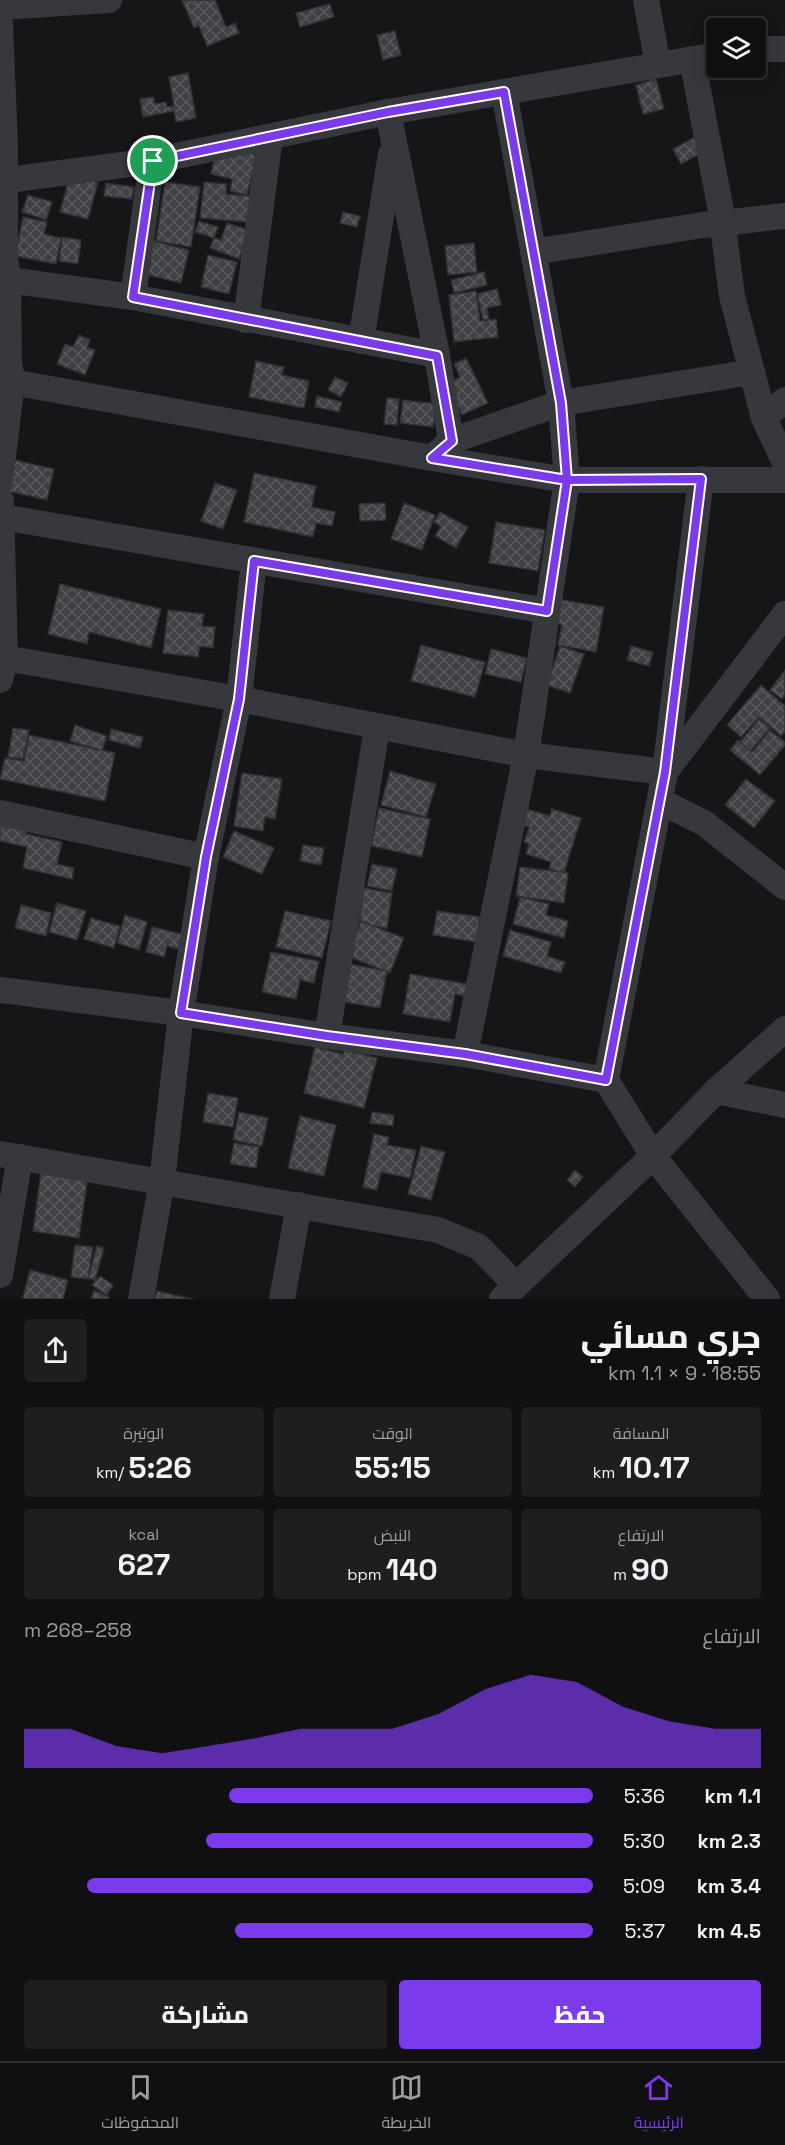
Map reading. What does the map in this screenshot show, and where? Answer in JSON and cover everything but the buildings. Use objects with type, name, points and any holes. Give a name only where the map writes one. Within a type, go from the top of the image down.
[{"type":"street","points":[[0,7],[109,0]]},
{"type":"street","points":[[646,0],[658,65]]},
{"type":"street","points":[[0,23],[7,368],[0,481]]},
{"type":"street","points":[[766,50],[785,49]]},
{"type":"street","points":[[3,181],[153,161],[388,112],[706,57]]},
{"type":"street","points":[[692,59],[723,223],[732,296],[764,418],[785,463]]},
{"type":"street","points":[[465,1054],[526,755],[567,480],[561,403],[504,92]]},
{"type":"street","points":[[388,112],[452,441]]},
{"type":"street","points":[[246,320],[270,137]]},
{"type":"street","points":[[360,341],[394,139]]},
{"type":"street","points":[[133,297],[153,161]]},
{"type":"street","points":[[533,252],[723,223],[785,216]]},
{"type":"street","points":[[4,264],[133,297],[437,356]]},
{"type":"street","points":[[7,368],[432,458],[567,480],[785,480]]},
{"type":"street","points":[[432,458],[452,441],[561,403],[752,372]]},
{"type":"street","points":[[764,418],[785,400]]},
{"type":"street","points":[[701,479],[665,772],[606,1080],[653,1156],[767,1299]]},
{"type":"street","points":[[547,611],[254,561],[1,506],[3,669],[239,699],[377,728],[526,755],[665,772]]},
{"type":"street","points":[[141,1299],[162,1182],[181,1013],[206,857],[239,699],[254,561]]},
{"type":"street","points":[[665,772],[785,614]]},
{"type":"street","points":[[327,1036],[377,728]]},
{"type":"street","points":[[660,801],[704,823],[782,877]]},
{"type":"street","points":[[0,813],[206,857]]},
{"type":"street","points":[[0,990],[181,1013],[327,1036],[465,1054],[606,1080]]},
{"type":"street","points":[[0,1275],[10,1156],[438,1230],[479,1247],[509,1292],[653,1156],[716,1091],[782,1036]]},
{"type":"street","points":[[716,1091],[785,1105]]},
{"type":"street","points":[[282,1299],[299,1205]]},
{"type":"route","points":[[153,161],[133,297],[437,356],[452,441],[432,458],[567,480],[547,611],[254,561],[239,699],[206,857],[181,1013],[327,1036],[465,1054],[606,1080],[665,772],[701,479],[567,480],[561,403],[504,92],[388,112],[153,161]]}]
